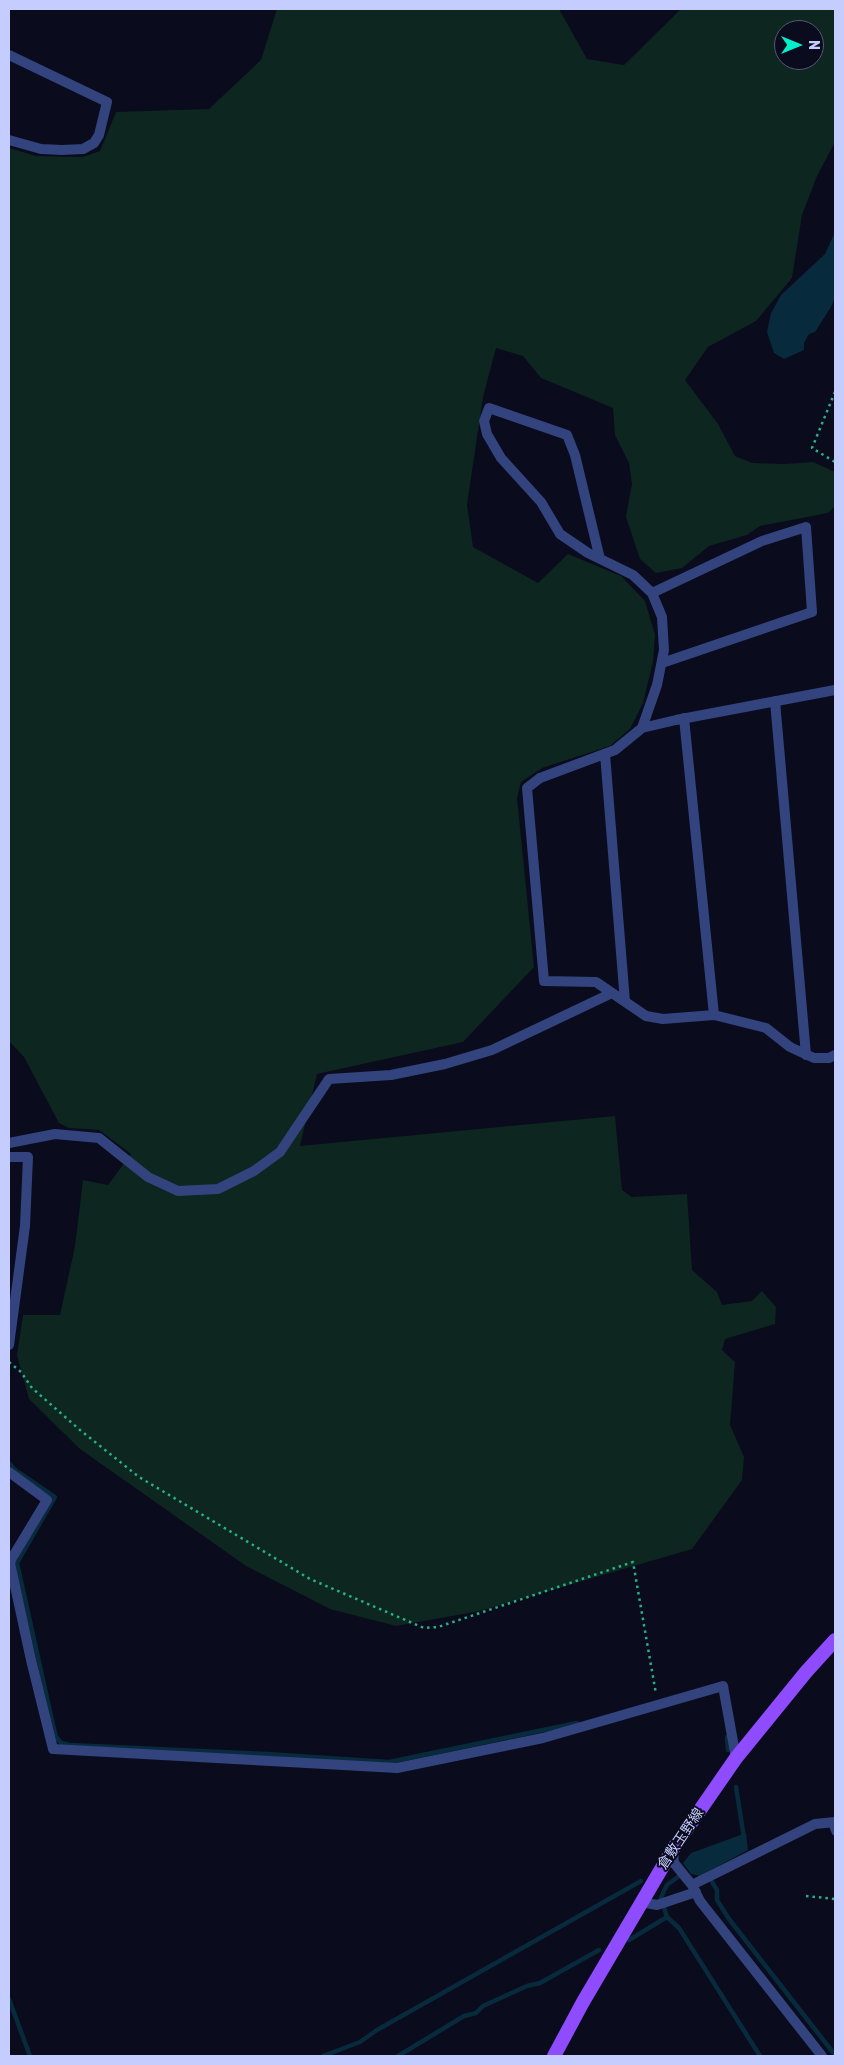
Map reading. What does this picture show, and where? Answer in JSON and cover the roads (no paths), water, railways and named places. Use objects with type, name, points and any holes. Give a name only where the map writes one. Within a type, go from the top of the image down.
[{"type":"main road","name":"倉敷玉野線","points":[[554,2056],[582,2002],[672,1850],[736,1758],[806,1672],[835,1640]]},
{"type":"street","points":[[9,55],[107,102],[99,135],[94,143],[83,149],[41,149],[9,140]]},
{"type":"street","points":[[600,559],[575,455],[567,435],[489,408],[484,421],[487,434],[501,458],[541,502],[560,534],[600,559],[633,575],[652,593],[662,618],[664,650],[657,685],[642,728]]},
{"type":"street","points":[[652,593],[762,541],[806,527],[812,612],[662,663]]},
{"type":"street","points":[[835,690],[684,718],[642,728],[615,750],[540,778],[527,788],[544,981],[596,982],[646,1016],[663,1019],[714,1016],[766,1028],[790,1046],[814,1058],[829,1058],[835,1055]]},
{"type":"street","points":[[775,702],[806,1055]]},
{"type":"street","points":[[684,718],[714,1016]]},
{"type":"street","points":[[605,754],[625,1002]]},
{"type":"street","points":[[9,1142],[56,1134],[99,1138],[148,1177],[178,1191],[218,1188],[254,1171],[280,1152],[329,1079],[392,1075],[446,1064],[492,1050],[612,993]]},
{"type":"street","points":[[9,1157],[28,1157],[25,1226],[9,1345]]},
{"type":"street","points":[[9,1472],[47,1500],[10,1563],[53,1749],[397,1768],[543,1738],[723,1686],[736,1758]]},
{"type":"street","points":[[641,1902],[657,1905],[663,1903],[691,1885],[816,1824],[833,1822]]},
{"type":"street","points":[[672,1850],[674,1863],[691,1885],[700,1901],[822,2056]]},
{"type":"lane","points":[[833,1822],[835,1832]]},
{"type":"water","points":[[835,232],[835,297],[831,307],[815,332],[809,334],[804,343],[804,350],[784,359],[774,353],[767,332],[771,313],[781,295],[825,254]]},
{"type":"water","points":[[746,1833],[748,1850],[700,1876],[691,1874],[683,1863],[691,1853]]},
{"type":"waterway","points":[[9,1463],[14,1469],[55,1497],[17,1563],[53,1725],[56,1737],[61,1743],[389,1762],[577,1723]]},
{"type":"waterway","points":[[727,1737],[728,1750]]},
{"type":"waterway","points":[[736,1787],[744,1838]]},
{"type":"waterway","points":[[629,1940],[667,1917],[661,1898],[667,1885],[683,1873]]},
{"type":"waterway","points":[[709,1877],[717,1890],[717,1900],[729,1919],[835,2055]]},
{"type":"waterway","points":[[323,2056],[360,2042],[377,2030],[641,1881]]},
{"type":"waterway","points":[[667,1917],[679,1928],[760,2056]]},
{"type":"waterway","points":[[398,2056],[464,2016],[476,2013],[483,2006],[527,1986],[540,1983],[599,1950]]},
{"type":"waterway","points":[[9,1999],[30,2056]]}]
